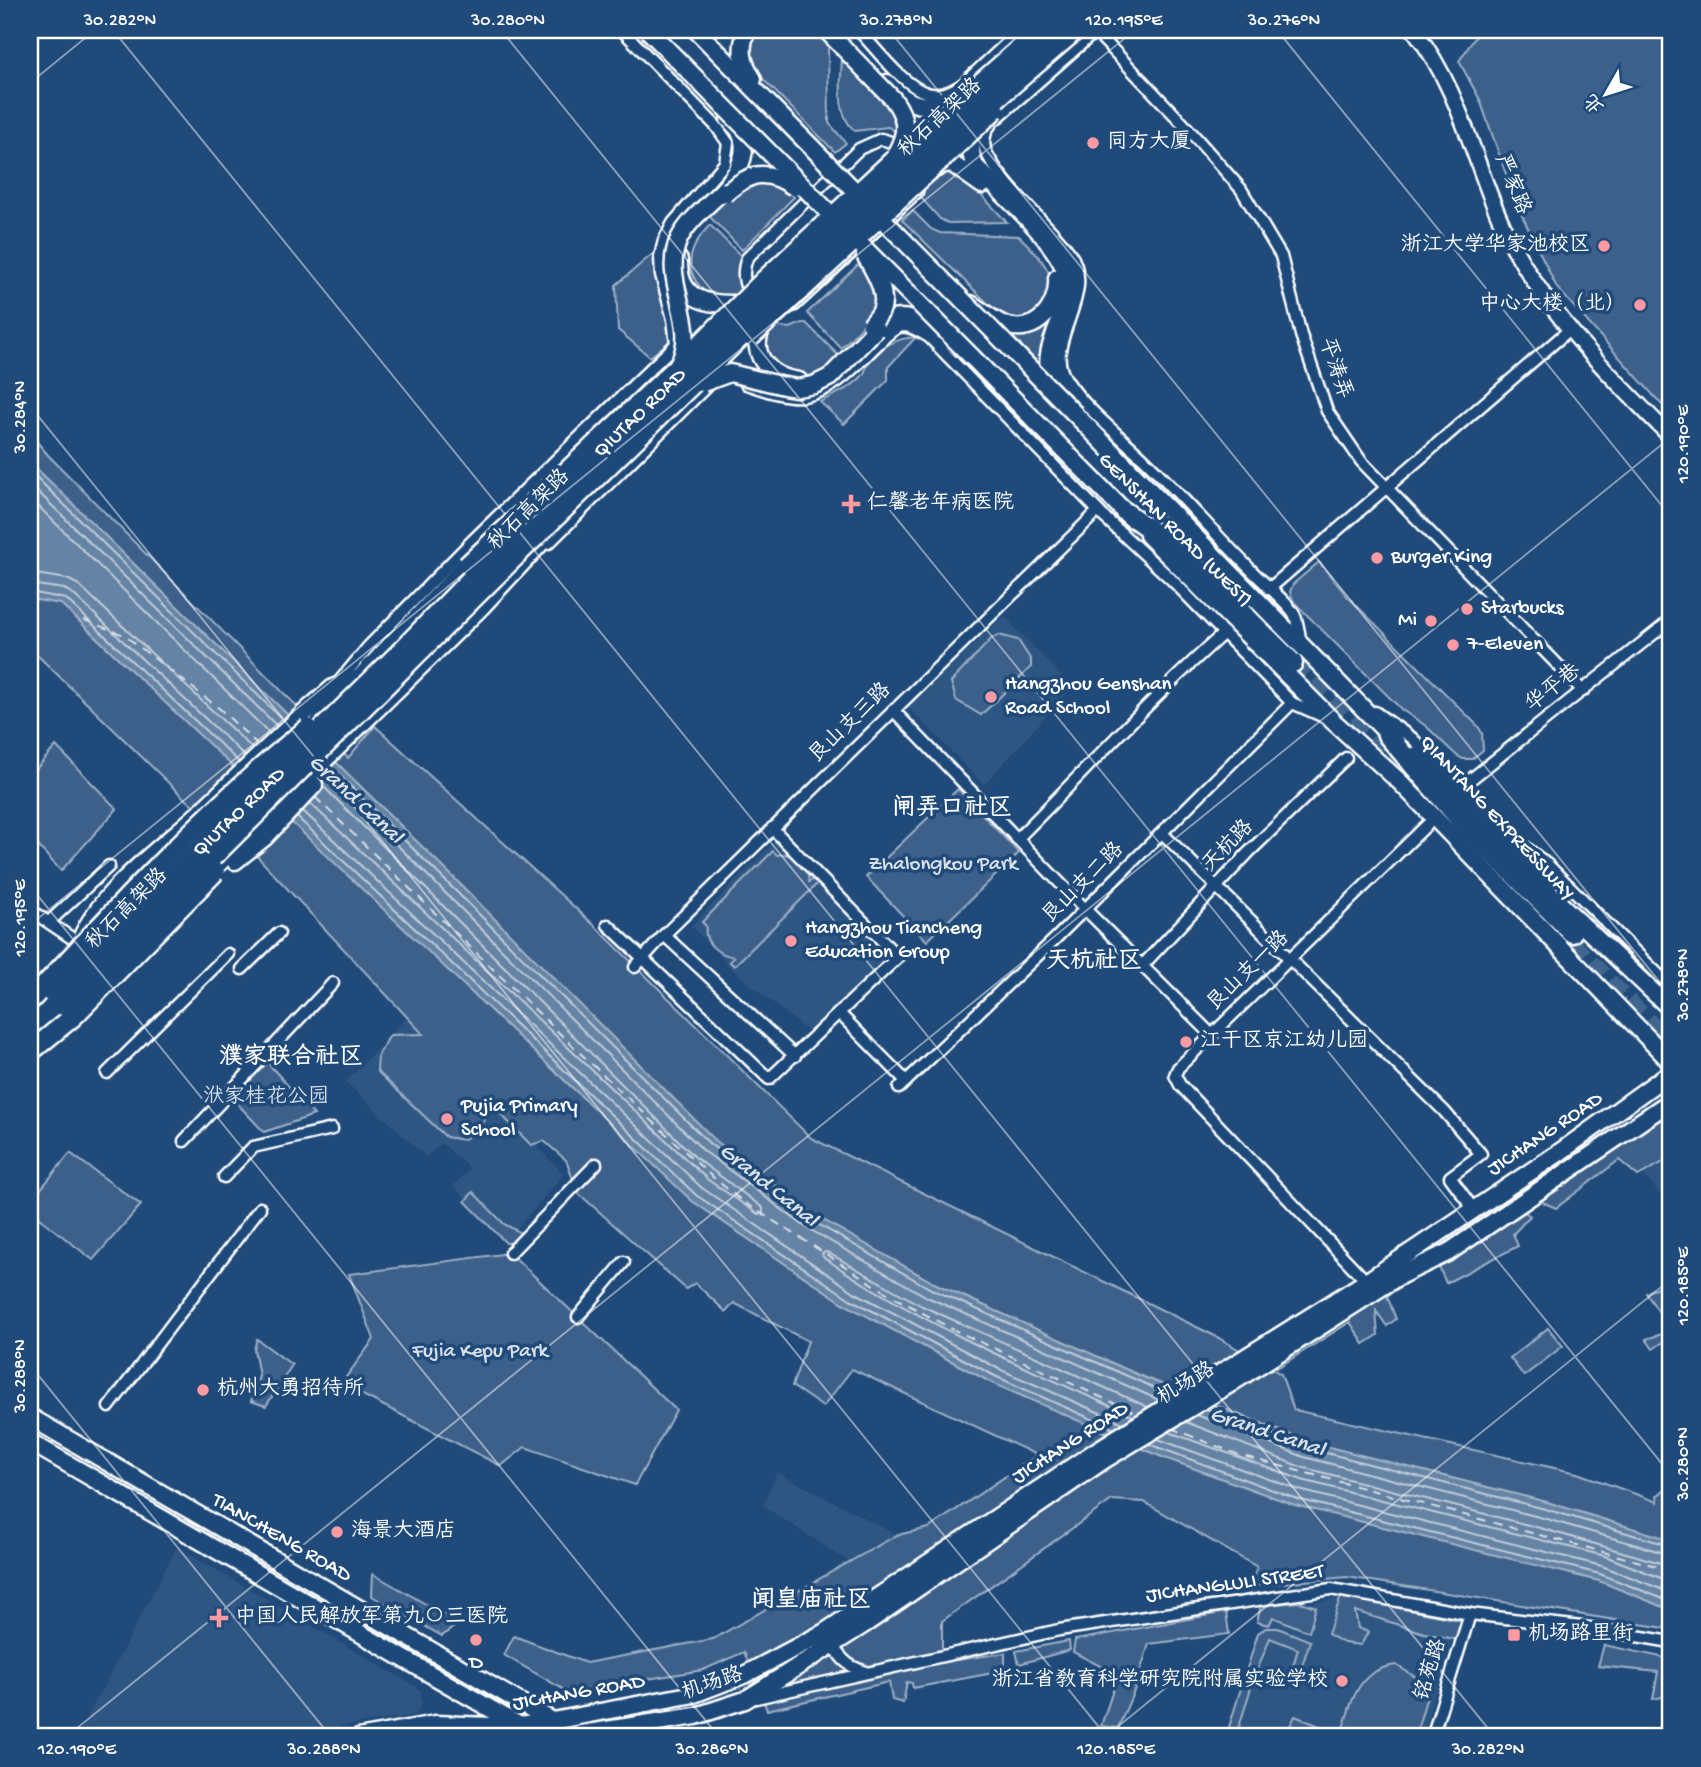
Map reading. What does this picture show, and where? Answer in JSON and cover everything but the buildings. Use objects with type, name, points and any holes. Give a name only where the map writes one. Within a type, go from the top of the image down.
[{"type":"highway","name":"秋石高架路","points":[[30,1017],[396,656],[514,534],[893,172],[1052,30]]},
{"type":"highway","name":"秋石高架路","points":[[30,1039],[524,548],[780,299],[906,183],[945,143],[1076,30]]},
{"type":"highway","points":[[1124,511],[1181,552],[1293,663]]},
{"type":"highway","points":[[30,1003],[132,890],[242,785],[322,717]]},
{"type":"highway","name":"QIANTANG EXPRESSWAY","points":[[1387,735],[1465,826],[1572,933]]},
{"type":"highway","points":[[30,1050],[75,1016],[273,812]]},
{"type":"main road","name":"GENSHAN ROAD (WEST)","points":[[648,30],[1334,722],[1400,782],[1671,1062]]},
{"type":"main road","name":"GENSHAN ROAD (WEST)","points":[[696,30],[1352,696],[1387,735],[1423,764],[1558,902],[1671,1009]]},
{"type":"main road","points":[[747,30],[742,52],[744,64],[767,102]]},
{"type":"main road","points":[[826,30],[902,111],[906,132],[903,155]]},
{"type":"main road","points":[[836,30],[908,103],[938,104],[968,94]]},
{"type":"main road","name":"QIUTAO ROAD","points":[[30,1003],[72,964],[141,892],[221,819],[322,717],[331,695],[364,673],[466,565],[677,367],[737,304],[1039,30]]},
{"type":"main road","name":"QIUTAO ROAD","points":[[30,1050],[172,906],[246,846],[273,812],[480,608],[564,518],[931,171],[1093,30]]},
{"type":"main road","points":[[677,367],[686,348],[682,314],[673,280],[678,242],[685,228],[736,175],[743,146],[741,132],[688,72]]},
{"type":"main road","points":[[989,120],[971,144],[970,154],[975,166],[1045,239],[1064,269],[1067,298],[1053,338],[1049,371],[1075,414]]},
{"type":"main road","points":[[931,171],[944,163],[951,163],[980,183],[1039,244],[1057,277],[1058,291],[1053,307],[1039,320],[1021,328],[1004,325],[957,296]]},
{"type":"main road","points":[[737,304],[715,305],[703,302],[693,296],[685,286],[679,263],[688,233],[735,185],[758,174],[779,177],[821,205]]},
{"type":"main road","points":[[761,329],[756,341],[759,354],[767,367],[781,378],[797,381],[812,378],[825,371],[871,325],[883,309],[879,282],[856,238]]},
{"type":"main road","points":[[708,381],[730,373],[784,386],[814,385],[830,377],[876,329],[890,320],[903,318],[927,326],[973,358]]},
{"type":"main road","points":[[72,964],[83,933],[104,902],[208,803],[331,695]]},
{"type":"main road","points":[[246,846],[276,827],[345,752],[354,733]]},
{"type":"main road","points":[[1497,837],[1540,870],[1671,996]]},
{"type":"main road","name":"JICHANG ROAD","points":[[446,1737],[553,1721],[694,1694],[828,1639],[1100,1456],[1226,1378],[1369,1280],[1472,1216],[1671,1072]]},
{"type":"main road","points":[[1399,1276],[1472,1216],[1599,1137],[1671,1085]]},
{"type":"main road","name":"机场路","points":[[1226,1378],[1399,1276],[1449,1252],[1671,1101]]},
{"type":"main road","name":"TIANCHENG ROAD","points":[[30,1417],[583,1736]]},
{"type":"main road","name":"TIANCHENG ROAD","points":[[30,1442],[539,1737]]},
{"type":"main road","name":"机场路","points":[[562,1737],[583,1736],[696,1716],[745,1700],[828,1639]]},
{"type":"street","points":[[622,30],[716,126],[728,143],[725,163],[673,223],[664,240],[660,257],[676,344],[708,381],[742,383],[778,394],[804,396],[825,389],[843,377],[888,333],[901,326],[916,329],[929,337],[1098,511],[1163,571],[1292,703],[1334,722]]},
{"type":"street","points":[[858,30],[914,87],[927,93],[968,94],[989,120],[984,138],[986,152],[1035,215],[1070,254],[1079,276],[1078,292],[1059,359],[1064,377],[1080,397],[1295,614],[1301,645]]},
{"type":"street","points":[[968,94],[1021,30]]},
{"type":"street","name":"平涛弄","points":[[1093,30],[1189,130],[1241,189],[1281,256],[1301,335],[1327,411],[1361,461],[1583,691]]},
{"type":"street","name":"严家路","points":[[1414,30],[1458,104],[1513,247],[1537,286],[1569,330],[1671,437]]},
{"type":"street","points":[[881,139],[895,142],[903,155],[921,173],[917,192],[795,305],[773,314],[754,299],[744,283],[743,269],[747,258],[859,149],[881,139]]},
{"type":"street","points":[[331,695],[368,647],[523,489],[676,344],[713,336],[754,299]]},
{"type":"street","points":[[708,381],[715,340],[754,299]]},
{"type":"street","points":[[1269,589],[1569,330]]},
{"type":"street","name":"艮山支三路","points":[[639,963],[772,828],[1098,511]]},
{"type":"street","points":[[432,583],[466,565]]},
{"type":"street","name":"华平巷","points":[[1461,787],[1671,620]]},
{"type":"street","points":[[1017,839],[1097,760],[1140,711],[1224,633]]},
{"type":"street","points":[[1352,696],[1412,738],[1499,826],[1548,866],[1671,987]]},
{"type":"street","name":"艮山支二路","points":[[839,1013],[902,1085],[1085,909],[1292,703]]},
{"type":"street","points":[[892,710],[1212,1035]]},
{"type":"street","name":"天杭路","points":[[1142,966],[1346,758]]},
{"type":"street","name":"艮山支一路","points":[[1369,1280],[1180,1085],[1175,1074],[1178,1068],[1434,818]]},
{"type":"street","points":[[608,925],[639,963],[769,1079],[898,957],[772,828]]},
{"type":"street","points":[[1162,833],[1444,1111],[1481,1154],[1450,1177],[1472,1216]]},
{"type":"street","points":[[49,922],[109,866]]},
{"type":"street","points":[[30,910],[79,943]]},
{"type":"street","points":[[242,969],[279,933]]},
{"type":"street","points":[[664,935],[794,1056]]},
{"type":"street","points":[[107,1073],[228,954]]},
{"type":"street","points":[[184,1141],[333,983]]},
{"type":"street","points":[[224,1177],[253,1147],[332,1129]]},
{"type":"street","points":[[510,1253],[596,1164]]},
{"type":"street","points":[[109,1407],[260,1208]]},
{"type":"street","points":[[578,1317],[624,1262]]},
{"type":"street","name":"JICHANGLULI STREET","points":[[745,1700],[1059,1630],[1331,1589],[1469,1614],[1590,1628],[1671,1642]]},
{"type":"street","name":"铭苑路","points":[[1432,1737],[1469,1614]]},
{"type":"street","points":[[828,1639],[840,1657],[852,1668],[868,1672]]},
{"type":"street","points":[[1665,1737],[1671,1720]]},
{"type":"street","points":[[358,1737],[435,1723],[518,1726]]},
{"type":"shaded area","name":"Hangzhou Genshan Road School","points":[[1004,616],[1072,687],[984,785],[908,707]]},
{"type":"shaded area","name":"Hangzhou Tiancheng Education Group","points":[[778,838],[892,956],[812,1035],[733,970],[691,926]]},
{"type":"shaded area","name":"Pujia Primary School","points":[[407,1017],[564,1174],[508,1239],[453,1186],[470,1169],[442,1143],[426,1157],[346,1082]]},
{"type":"shaded area","points":[[1671,1122],[1671,1207],[1630,1159]]},
{"type":"shaded area","points":[[777,1472],[897,1535],[849,1562],[763,1506]]},
{"type":"shaded area","name":"中国人民解放军第九〇三医院","points":[[177,1547],[420,1689],[422,1703],[417,1715],[275,1736],[81,1729]]},
{"type":"shaded area","name":"浙江省教育科学研究院附属实验学校","points":[[1334,1599],[1456,1625],[1422,1737],[1227,1737],[1266,1611]]},
{"type":"green space","points":[[754,30],[817,30],[828,40],[829,123],[846,143],[835,152],[751,67],[749,41]]},
{"type":"green space","name":"浙江大学华家池校区","points":[[1480,30],[1671,30],[1671,415],[1557,288],[1517,205],[1480,100],[1459,61]]},
{"type":"green space","points":[[842,53],[894,107],[898,133],[888,127],[855,131],[848,124],[841,95]]},
{"type":"green space","points":[[946,169],[965,178],[1007,222],[948,223],[940,219],[922,199],[923,186]]},
{"type":"green space","points":[[759,180],[781,186],[794,197],[742,250],[708,215],[731,192]]},
{"type":"green space","points":[[913,211],[931,229],[940,233],[1019,236],[1041,259],[1050,276],[1051,291],[1045,304],[1026,318],[1003,318],[902,220]]},
{"type":"green space","points":[[710,225],[743,258],[738,274],[741,296],[713,299],[696,282],[692,273],[690,264],[695,245]]},
{"type":"green space","points":[[656,251],[654,273],[667,313],[671,340],[650,357],[618,330],[616,285]]},
{"type":"green space","points":[[861,262],[875,287],[874,308],[861,328],[841,348],[807,313]]},
{"type":"green space","points":[[1050,321],[1052,325],[1044,360],[1040,365],[1013,337],[1014,332],[1041,327]]},
{"type":"green space","points":[[806,323],[839,356],[821,372],[813,375],[792,375],[782,370],[768,356],[765,346],[768,325],[790,328]]},
{"type":"green space","points":[[916,337],[888,367],[888,380],[844,424],[820,402],[858,380],[869,362],[884,347],[902,339]]},
{"type":"green space","points":[[30,434],[348,758],[375,726],[594,925],[811,1138],[1215,1336],[1281,1374],[1294,1410],[1577,1473],[1658,1502],[1657,1496],[1671,1484],[1671,1629],[1347,1577],[1250,1586],[1257,1567],[1144,1502],[1112,1500],[942,1621],[942,1662],[1005,1653],[1005,1664],[998,1672],[913,1688],[912,1683],[907,1682],[903,1703],[892,1700],[889,1682],[767,1710],[744,1652],[703,1670],[568,1692],[504,1655],[514,1636],[586,1663],[713,1639],[897,1535],[929,1528],[1037,1455],[852,1369],[823,1407],[792,1386],[808,1341],[734,1303],[726,1312],[695,1283],[686,1289],[578,1193],[566,1160],[544,1141],[531,1145],[486,1099],[485,1120],[464,1140],[446,1137],[377,1071],[378,1056],[390,1035],[423,1034],[254,853],[183,797],[30,648]]},
{"type":"green space","points":[[1319,562],[1348,597],[1478,726],[1482,733],[1483,750],[1472,759],[1463,759],[1456,755],[1426,726],[1402,710],[1294,602],[1290,592],[1293,584]]},
{"type":"green space","points":[[999,635],[1018,640],[1031,660],[1031,667],[981,715],[956,700],[951,682],[992,638]]},
{"type":"green space","points":[[56,746],[117,809],[61,871],[30,837],[30,776]]},
{"type":"green space","name":"Zhalongkou Park","points":[[958,789],[1019,853],[927,941],[866,877]]},
{"type":"green space","points":[[773,851],[777,855],[795,857],[806,870],[809,882],[815,878],[820,881],[734,966],[730,962],[734,957],[717,951],[709,943],[706,926],[702,922]]},
{"type":"green space","name":"洑家桂花公园","points":[[267,1062],[314,1115],[264,1132],[232,1098]]},
{"type":"green space","points":[[1669,1110],[1671,1155],[1665,1161],[1638,1176],[1619,1160],[1556,1208],[1538,1200]]},
{"type":"green space","points":[[70,1153],[141,1205],[93,1260],[30,1211],[30,1202]]},
{"type":"green space","points":[[473,1192],[504,1224],[521,1233],[512,1243],[506,1243],[465,1201]]},
{"type":"green space","points":[[1524,1211],[1530,1216],[1513,1234],[1518,1246],[1446,1283],[1439,1267]]},
{"type":"green space","name":"Fujia Kepu Park","points":[[510,1253],[676,1410],[635,1485],[525,1447],[501,1466],[341,1384],[374,1339],[349,1274]]},
{"type":"green space","points":[[1402,1279],[1408,1282],[1387,1296],[1396,1319],[1387,1326],[1376,1311],[1378,1335],[1364,1344],[1350,1322],[1277,1368],[1271,1362]]},
{"type":"green space","points":[[1666,1282],[1671,1286],[1671,1337],[1653,1349],[1646,1339],[1665,1333],[1665,1321],[1646,1293]]},
{"type":"green space","points":[[1548,1328],[1563,1346],[1524,1376],[1510,1358]]},
{"type":"green space","points":[[257,1339],[292,1365],[266,1406],[251,1401],[259,1376],[254,1349]]},
{"type":"green space","points":[[373,1574],[459,1623],[442,1636],[372,1596]]},
{"type":"green space","points":[[1341,1596],[1463,1621],[1459,1640],[1424,1633],[1355,1611],[1358,1628],[1368,1632],[1361,1645],[1344,1643],[1328,1634]]},
{"type":"green space","points":[[1301,1602],[1316,1607],[1309,1632],[1273,1617],[1269,1625],[1257,1622],[1261,1605]]},
{"type":"green space","points":[[1226,1612],[1229,1634],[1149,1644],[1134,1691],[1118,1728],[1101,1726],[1114,1687],[1102,1667],[1073,1652],[1075,1640]]},
{"type":"green space","points":[[1266,1628],[1278,1628],[1310,1641],[1301,1669],[1293,1666],[1298,1649],[1270,1638],[1253,1681],[1236,1737],[1226,1737],[1258,1633]]},
{"type":"green space","points":[[1069,1641],[1070,1650],[1019,1664],[1016,1651]]},
{"type":"green space","points":[[1604,1645],[1671,1659],[1671,1695],[1653,1699],[1658,1672],[1598,1666]]},
{"type":"green space","points":[[1396,1665],[1430,1686],[1415,1737],[1340,1737],[1352,1701],[1363,1681],[1382,1668]]},
{"type":"green space","points":[[1295,1716],[1322,1727],[1323,1733],[1329,1737],[1300,1737],[1287,1732]]},
{"type":"water","name":"Grand Canal","points":[[30,462],[447,871],[715,1140],[813,1214],[934,1283],[1141,1376],[1309,1442],[1547,1502],[1671,1540],[1671,1610],[1599,1581],[1295,1505],[1162,1457],[992,1383],[846,1305],[692,1201],[61,604],[30,599]]},
{"type":"ferry route","points":[[84,620],[124,635],[220,709],[259,746]]},
{"type":"ferry route","points":[[315,797],[580,1053],[709,1174],[742,1201],[892,1296],[952,1329],[1140,1415]]},
{"type":"ferry route","points":[[1171,1428],[1239,1455],[1671,1570]]},
{"type":"tunnel","points":[[1293,663],[1461,832]]},
{"type":"tunnel","points":[[1552,924],[1671,1045]]},
{"type":"place","name":"同方大厦","points":[[1093,143]]},
{"type":"place","name":"浙江大学华家池校区","points":[[1604,246]]},
{"type":"place","name":"中心大楼（北）","points":[[1640,305]]},
{"type":"place","name":"仁馨老年病医院","points":[[851,504]]},
{"type":"place","name":"Burger King","points":[[1377,558]]},
{"type":"place","name":"Starbucks","points":[[1467,609]]},
{"type":"place","name":"Mi","points":[[1431,621]]},
{"type":"place","name":"7-Eleven","points":[[1453,645]]},
{"type":"place","name":"Hangzhou Genshan Road School","points":[[991,697]]},
{"type":"place","name":"Hangzhou Tiancheng Education Group","points":[[791,941]]},
{"type":"place","name":"江干区京江幼儿园","points":[[1186,1042]]},
{"type":"place","name":"Pujia Primary School","points":[[447,1119]]},
{"type":"place","name":"杭州大勇招待所","points":[[203,1390]]},
{"type":"place","name":"海景大酒店","points":[[337,1532]]},
{"type":"place","name":"中国人民解放军第九〇三医院","points":[[219,1618]]},
{"type":"place","name":"机场路里街","points":[[1514,1635]]},
{"type":"place","name":"D","points":[[476,1640]]},
{"type":"place","name":"浙江省教育科学研究院附属实验学校","points":[[1342,1681]]},
{"type":"district","name":"闸弄口社区","points":[[952,809]]},
{"type":"district","name":"天杭社区","points":[[1094,962]]},
{"type":"district","name":"濮家联合社区","points":[[291,1058]]},
{"type":"district","name":"闻皇庙社区","points":[[811,1601]]}]
